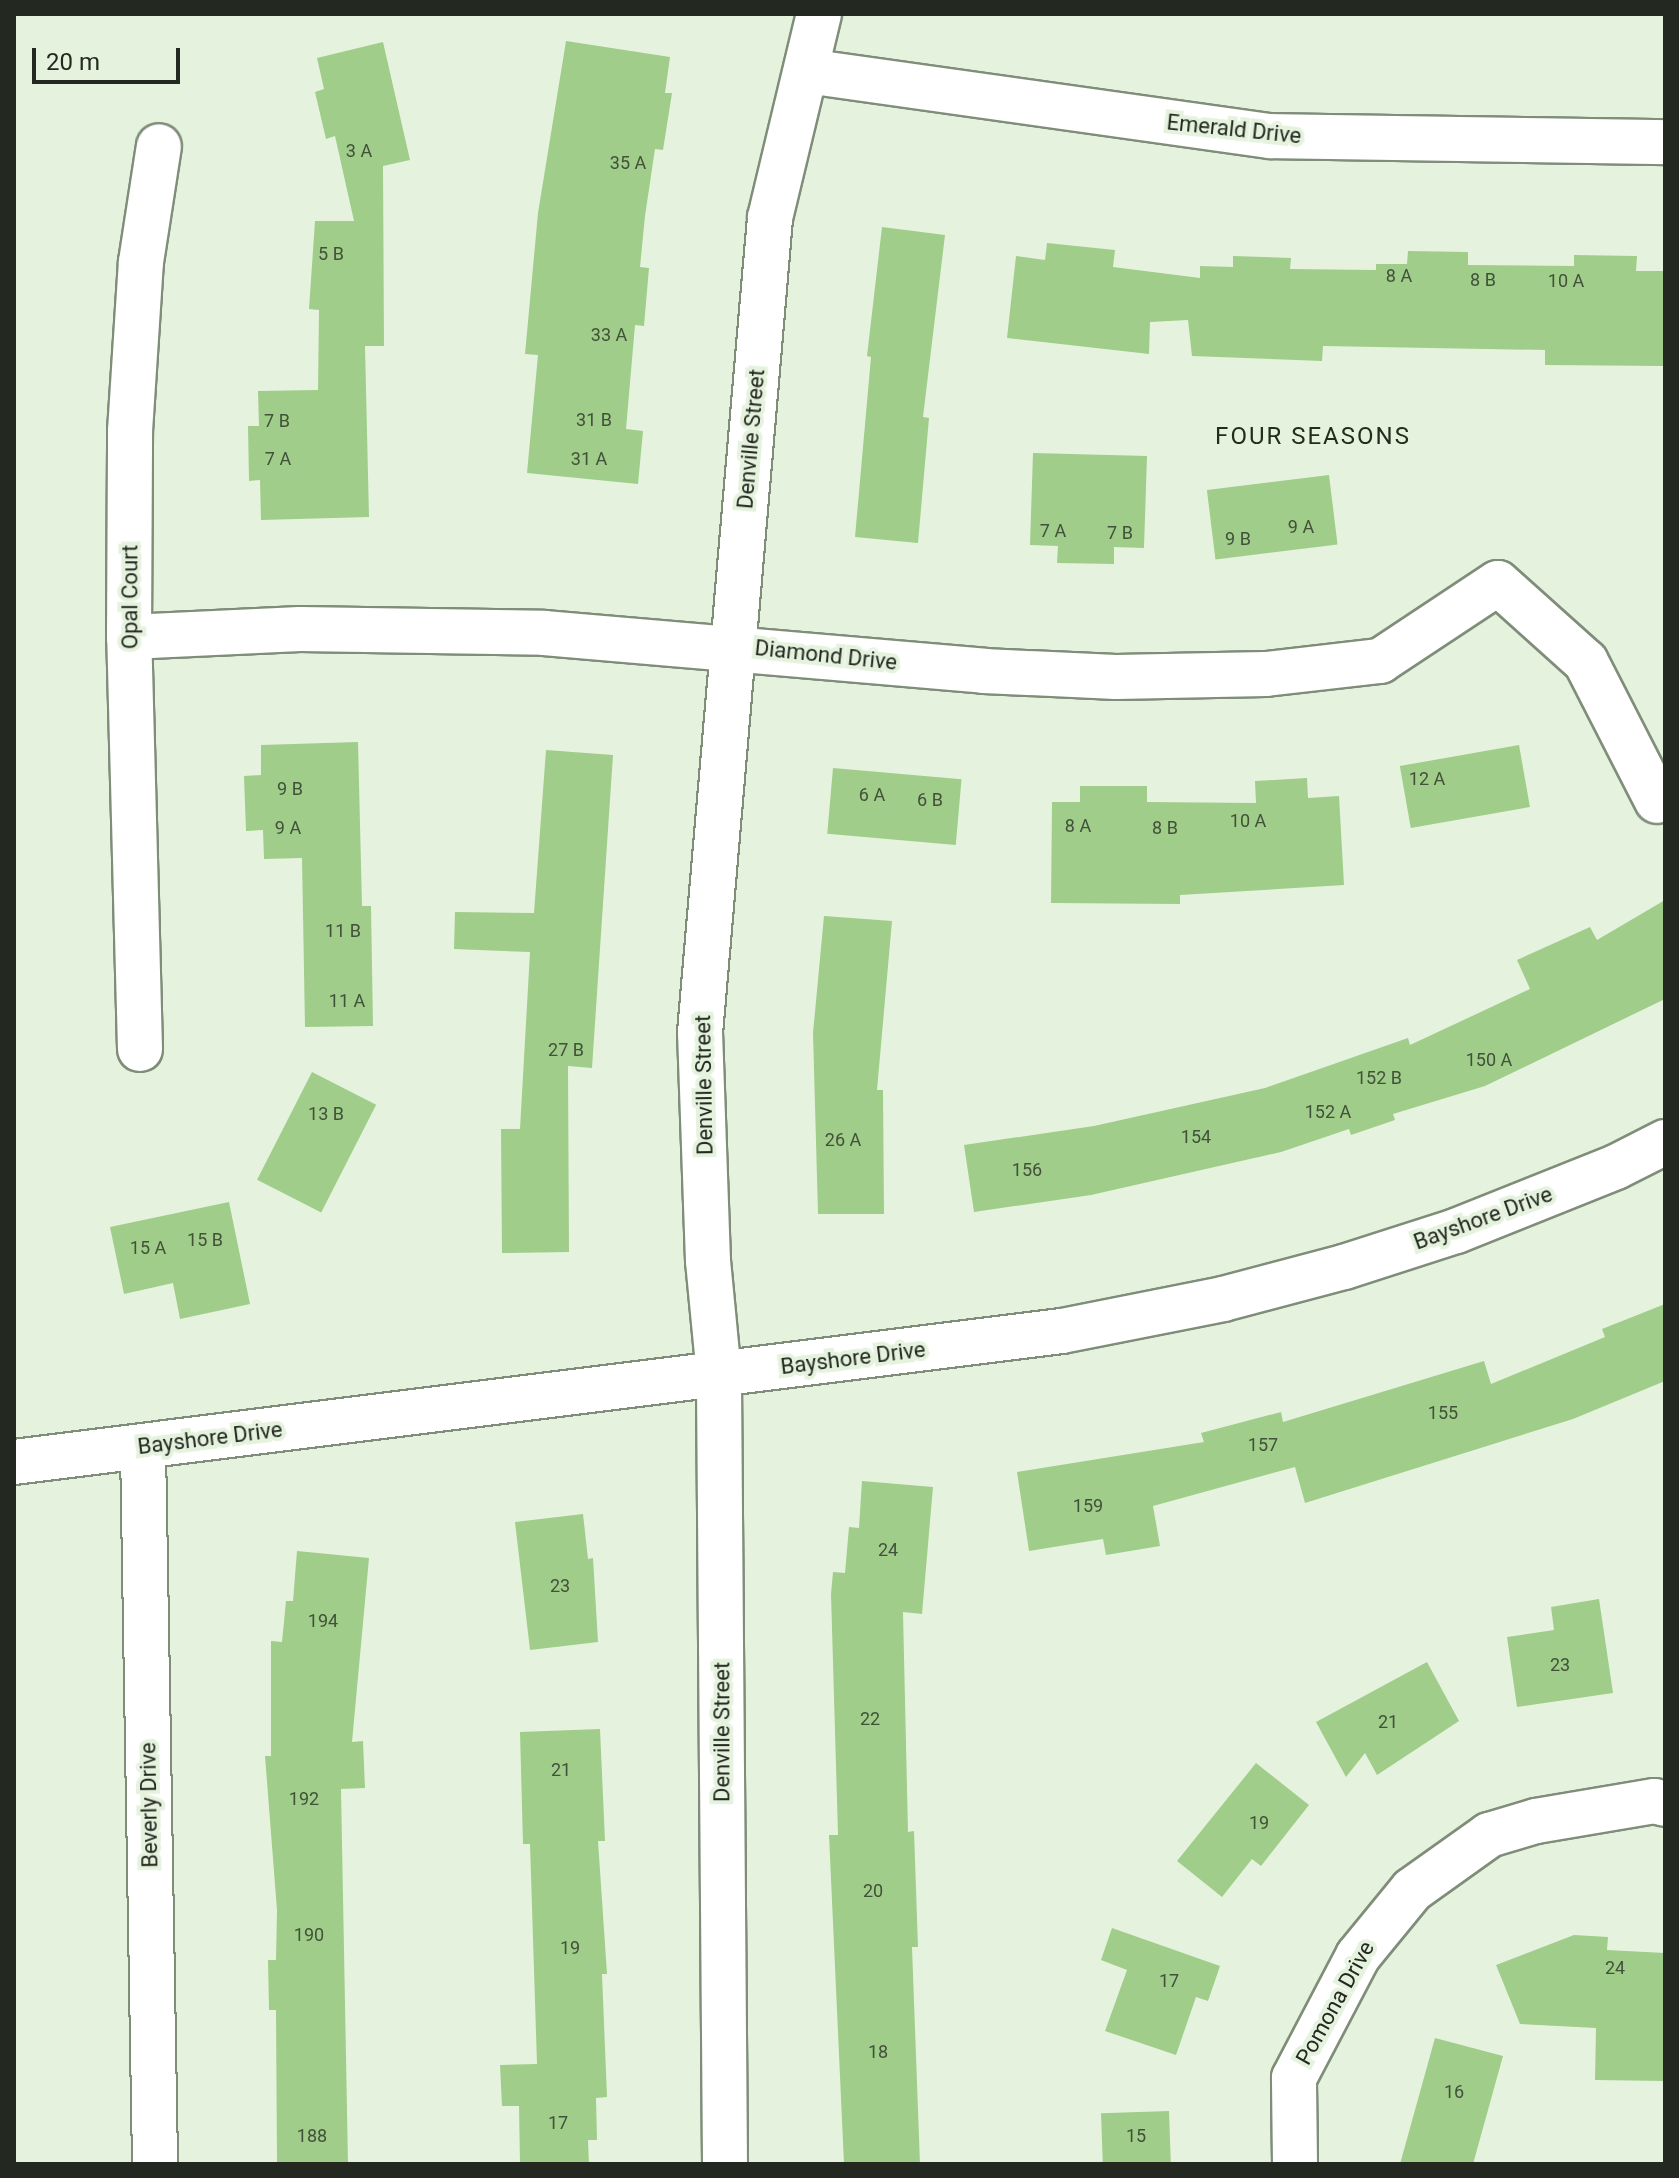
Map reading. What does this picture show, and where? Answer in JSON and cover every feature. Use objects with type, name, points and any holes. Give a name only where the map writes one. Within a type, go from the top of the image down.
[{"type":"street","name":"Denville Street","points":[[725,2164],[719,1375],[708,1261],[700,1033],[770,218],[819,14]]},
{"type":"street","name":"Emerald Drive","points":[[807,71],[1270,136],[1665,142]]},
{"type":"street","name":"Opal Court","points":[[140,1049],[129,637],[130,431],[141,262],[159,146]]},
{"type":"street","name":"Diamond Drive","points":[[129,637],[300,629],[544,633],[733,645],[984,671],[1116,677],[1266,674],[1380,661],[1498,583],[1586,662],[1657,801]]},
{"type":"street","name":"Bayshore Drive","points":[[14,1462],[1062,1331],[1223,1299],[1456,1231],[1616,1167],[1665,1142]]},
{"type":"street","name":"Beverly Drive","points":[[143,1447],[155,2164]]},
{"type":"street","name":"Pomona Drive","points":[[1295,2164],[1294,2078],[1358,1956],[1412,1890],[1489,1835],[1536,1821],[1654,1801],[1665,1804]]},
{"type":"building","points":[[566,41],[670,57],[665,93],[672,93],[663,150],[655,149],[645,216],[640,267],[649,268],[644,326],[635,325],[626,429],[643,431],[638,484],[527,473],[538,355],[525,354],[538,213]]},
{"type":"building","points":[[383,42],[410,160],[383,166],[384,346],[365,346],[369,517],[261,520],[260,480],[249,481],[248,426],[259,426],[258,391],[318,390],[319,310],[309,309],[315,221],[354,221],[335,136],[326,139],[315,92],[324,89],[317,58]]},
{"type":"building","points":[[882,227],[945,235],[923,417],[929,418],[918,543],[855,537],[871,357],[867,356]]},
{"type":"building","points":[[1047,243],[1115,250],[1113,267],[1200,278],[1200,266],[1233,267],[1233,256],[1291,258],[1290,269],[1376,270],[1376,264],[1407,264],[1408,251],[1468,252],[1468,265],[1574,266],[1574,255],[1637,256],[1636,271],[1665,271],[1665,366],[1545,365],[1545,350],[1323,346],[1322,361],[1192,356],[1188,320],[1150,322],[1149,354],[1007,338],[1016,256],[1045,260]]},
{"type":"building","points":[[1033,453],[1147,456],[1144,548],[1114,547],[1114,564],[1057,563],[1058,546],[1030,545]]},
{"type":"building","points":[[1329,475],[1338,544],[1215,559],[1207,490]]},
{"type":"building","points":[[358,742],[362,906],[371,906],[373,1026],[305,1027],[302,858],[264,859],[263,830],[246,831],[244,776],[261,775],[261,745]]},
{"type":"building","points":[[1519,745],[1530,807],[1411,828],[1400,766]]},
{"type":"building","points":[[546,750],[613,755],[592,1068],[568,1066],[569,1252],[502,1253],[501,1129],[520,1129],[530,952],[454,949],[455,912],[534,913]]},
{"type":"building","points":[[833,768],[962,779],[956,845],[827,834]]},
{"type":"building","points":[[1307,778],[1308,798],[1339,796],[1344,885],[1180,895],[1180,904],[1051,903],[1052,802],[1080,802],[1080,786],[1147,786],[1147,802],[1256,803],[1255,781]]},
{"type":"building","points":[[1665,900],[1665,999],[1485,1086],[1393,1114],[1395,1120],[1351,1135],[1349,1129],[1281,1152],[1091,1195],[974,1212],[964,1145],[1094,1126],[1265,1088],[1408,1038],[1410,1045],[1530,989],[1517,960],[1590,927],[1597,940]]},
{"type":"building","points":[[824,916],[892,921],[877,1090],[883,1090],[884,1214],[818,1214],[813,1033]]},
{"type":"building","points":[[312,1072],[376,1105],[321,1212],[257,1180]]},
{"type":"building","points":[[229,1202],[250,1304],[180,1319],[173,1283],[124,1294],[110,1227]]},
{"type":"building","points":[[1665,1304],[1665,1381],[1573,1419],[1305,1503],[1295,1467],[1153,1506],[1160,1546],[1106,1555],[1103,1539],[1029,1551],[1017,1472],[1204,1442],[1201,1433],[1281,1412],[1283,1422],[1484,1361],[1491,1384],[1605,1337],[1602,1329]]},
{"type":"building","points":[[862,1481],[933,1487],[922,1614],[903,1612],[908,1832],[914,1831],[918,1947],[912,1947],[920,2164],[844,2164],[829,1835],[838,1835],[831,1594],[833,1572],[845,1573],[849,1527],[859,1528]]},
{"type":"building","points":[[583,1514],[588,1559],[593,1558],[598,1642],[530,1650],[515,1522]]},
{"type":"building","points":[[297,1551],[369,1558],[352,1742],[363,1741],[365,1788],[341,1789],[348,2164],[277,2162],[276,2010],[269,2010],[268,1960],[276,1960],[277,1910],[265,1756],[271,1756],[271,1641],[282,1642],[286,1601],[293,1601]]},
{"type":"building","points":[[1599,1599],[1613,1693],[1517,1707],[1507,1637],[1554,1630],[1551,1607]]},
{"type":"building","points":[[1427,1662],[1459,1721],[1377,1775],[1365,1753],[1346,1777],[1316,1722]]},
{"type":"building","points":[[600,1729],[605,1841],[598,1841],[607,1974],[602,1974],[607,2097],[596,2098],[597,2140],[588,2140],[589,2164],[520,2164],[519,2106],[502,2106],[500,2065],[537,2064],[530,1844],[523,1844],[520,1732]]},
{"type":"building","points":[[1256,1763],[1309,1805],[1261,1866],[1252,1859],[1222,1897],[1177,1861]]},
{"type":"building","points":[[1112,1928],[1220,1966],[1208,2001],[1196,1997],[1176,2055],[1105,2031],[1127,1970],[1101,1960]]},
{"type":"building","points":[[1574,1935],[1608,1937],[1607,1950],[1665,1953],[1665,2081],[1595,2080],[1596,2028],[1520,2024],[1496,1965]]},
{"type":"building","points":[[1435,2038],[1503,2056],[1473,2164],[1400,2164]]},
{"type":"building","points":[[1169,2111],[1171,2164],[1103,2164],[1101,2113]]},
{"type":"district","name":"FOUR SEASONS","points":[[1313,437]]}]
